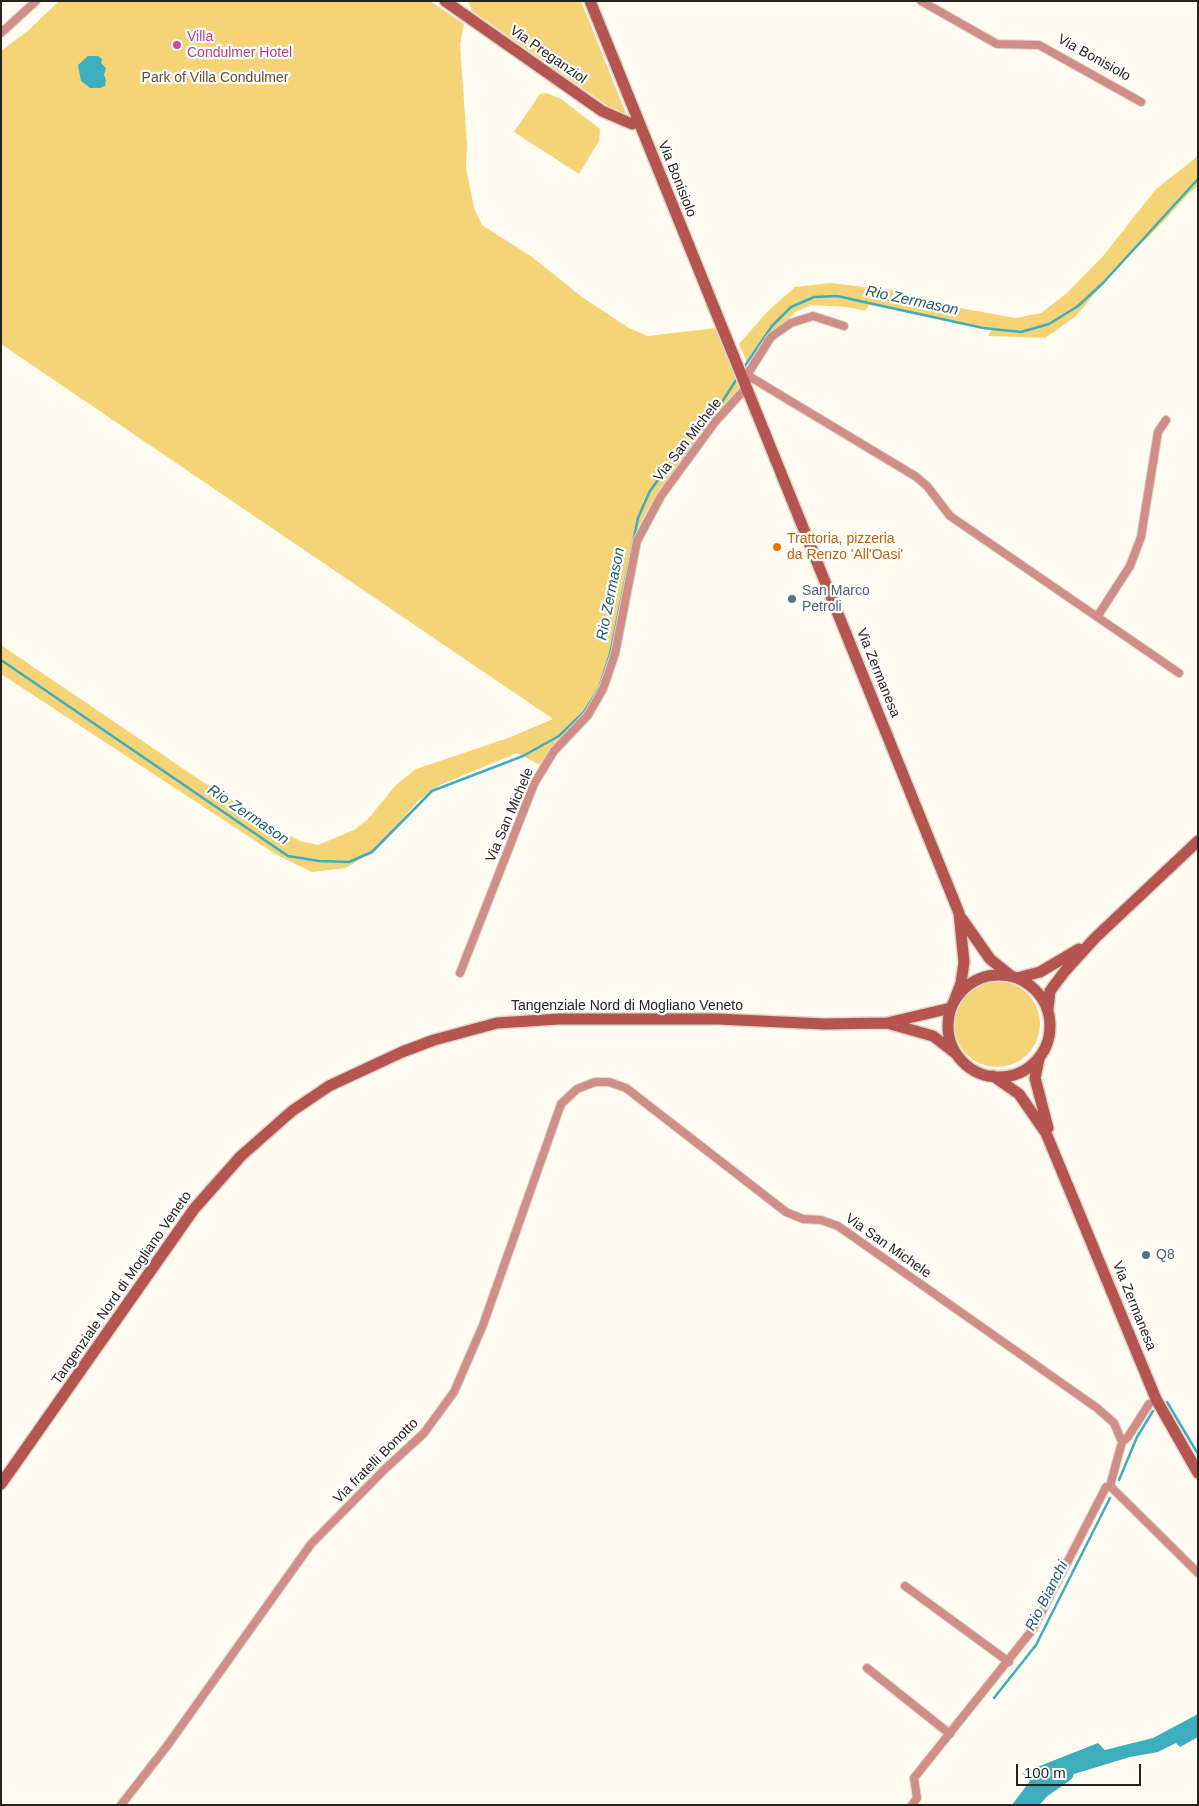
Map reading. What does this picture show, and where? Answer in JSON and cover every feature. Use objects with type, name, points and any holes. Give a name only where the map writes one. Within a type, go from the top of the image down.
[{"type":"main road","name":"Via Preganziol","points":[[444,1],[602,111],[632,124],[638,121]]},
{"type":"main road","name":"Via Bonisiolo","points":[[590,1],[736,367]]},
{"type":"main road","name":"Via Zermanesa","points":[[736,367],[959,913],[990,959],[1036,991],[1048,1010],[1050,1025],[1048,1039],[1036,1067],[1035,1078],[1053,1147],[1156,1399],[1198,1473]]},
{"type":"main road","points":[[1048,1010],[1048,997],[1053,986],[1095,938],[1198,840]]},
{"type":"main road","name":"Via Zermanesa","points":[[959,913],[964,962],[962,983],[953,1005],[949,1032],[956,1054],[966,1065],[979,1073],[993,1076],[1008,1076],[1022,1072],[1034,1063],[1043,1052]]},
{"type":"main road","points":[[953,1005],[964,989],[978,979],[994,975],[1014,977],[1040,972],[1095,938]]},
{"type":"main road","name":"Tangenziale Nord di Mogliano Veneto","points":[[1,1484],[194,1209],[241,1156],[292,1111],[329,1086],[434,1040],[497,1023],[558,1019],[718,1019],[824,1024],[887,1023],[953,1005]]},
{"type":"main road","name":"Tangenziale Nord di Mogliano Veneto","points":[[887,1023],[933,1036],[956,1054]]},
{"type":"main road","name":"Via Zermanesa","points":[[993,1076],[1009,1085],[1025,1100],[1053,1147]]},
{"type":"street","points":[[1,33],[36,1]]},
{"type":"street","name":"Via Bonisiolo","points":[[921,1],[997,44],[1039,45],[1141,102]]},
{"type":"street","points":[[745,389],[747,375],[772,337],[790,323],[813,316],[844,326]]},
{"type":"street","points":[[747,375],[915,476],[928,486],[950,516],[1179,673]]},
{"type":"street","name":"Via San Michele","points":[[460,973],[534,784],[554,751],[588,714],[603,689],[615,654],[637,541],[644,525],[680,468],[715,422],[745,389]]},
{"type":"street","points":[[1097,617],[1130,566],[1138,544],[1158,432],[1166,420]]},
{"type":"street","name":"Via San Michele","points":[[599,1082],[616,1084],[626,1088],[776,1207],[802,1218],[821,1220],[838,1226],[1097,1408],[1114,1423],[1122,1442]]},
{"type":"street","name":"Via fratelli Bonotto","points":[[121,1805],[167,1746],[312,1544],[384,1469],[424,1433],[454,1392],[483,1326],[561,1104],[578,1089],[599,1082]]},
{"type":"street","points":[[912,1805],[916,1798],[914,1778],[1009,1662],[1033,1629],[1106,1487],[1110,1486],[1122,1442],[1128,1437],[1149,1404]]},
{"type":"street","points":[[1110,1486],[1198,1572]]},
{"type":"street","points":[[905,1586],[1009,1662]]},
{"type":"street","points":[[867,1668],[950,1734]]},
{"type":"green space","name":"Park of Villa Condulmer","points":[[59,1],[430,1],[464,24],[460,44],[467,144],[466,168],[474,208],[482,225],[532,257],[582,297],[629,328],[648,336],[716,328],[741,386],[722,408],[652,502],[639,526],[631,550],[611,660],[592,700],[569,732],[540,765],[517,753],[440,785],[418,801],[375,850],[346,868],[312,872],[277,855],[1,674],[1,645],[200,780],[278,829],[300,841],[318,845],[354,830],[368,819],[396,785],[416,769],[511,737],[553,719],[1,344],[1,51],[30,29]]},
{"type":"green space","points":[[468,1],[581,1],[627,116],[615,111],[472,11]]},
{"type":"green space","points":[[546,93],[561,99],[600,129],[599,141],[579,174],[514,132],[540,94]]},
{"type":"green space","points":[[1198,156],[1198,186],[1110,275],[1075,317],[1045,338],[988,336],[991,330],[869,305],[865,311],[847,307],[811,305],[795,312],[748,364],[739,344],[768,311],[795,287],[830,283],[892,290],[965,309],[1016,318],[1041,313],[1067,293],[1103,256],[1156,189]]},
{"type":"green space","points":[[989,981],[1005,981],[1014,984],[1028,993],[1037,1007],[1040,1024],[1037,1041],[1028,1055],[1014,1064],[1005,1067],[989,1067],[973,1060],[961,1048],[954,1032],[954,1016],[961,1000],[973,988]]},
{"type":"water","points":[[88,56],[98,56],[102,59],[101,63],[106,68],[104,75],[106,80],[105,86],[90,88],[81,81],[78,65]]},
{"type":"water","points":[[1198,1714],[1198,1737],[1180,1747],[1176,1743],[1158,1752],[1130,1757],[1074,1774],[1038,1790],[1027,1805],[1012,1805],[1030,1781],[1022,1773],[1098,1743],[1105,1750],[1153,1738]]},
{"type":"waterway","name":"Rio Zermason","points":[[742,370],[772,326],[791,307],[814,297],[837,296],[983,328],[1021,332],[1049,324],[1078,306],[1103,283],[1198,179]]},
{"type":"waterway","name":"Rio Zermason","points":[[702,433],[738,377]]},
{"type":"waterway","name":"Rio Zermason","points":[[1,660],[288,856],[319,861],[349,862],[372,852],[432,791],[523,756],[559,736],[584,712],[599,688],[610,654],[638,518],[650,491],[664,472],[698,440]]},
{"type":"waterway","name":"Rio Bianchi","points":[[1167,1402],[1198,1454]]},
{"type":"waterway","name":"Rio Bianchi","points":[[1119,1480],[1137,1437],[1153,1411]]},
{"type":"waterway","name":"Rio Bianchi","points":[[994,1698],[1036,1645],[1110,1498]]},
{"type":"waterway","points":[[1029,1805],[1043,1790],[1066,1774]]},
{"type":"place","name":"Villa Condulmer Hotel","points":[[177,45]]},
{"type":"place","name":"Trattoria, pizzeria da Renzo 'All'Oasi'","points":[[777,547]]},
{"type":"place","name":"San Marco Petroli","points":[[792,599]]},
{"type":"place","name":"Q8","points":[[1146,1255]]}]
